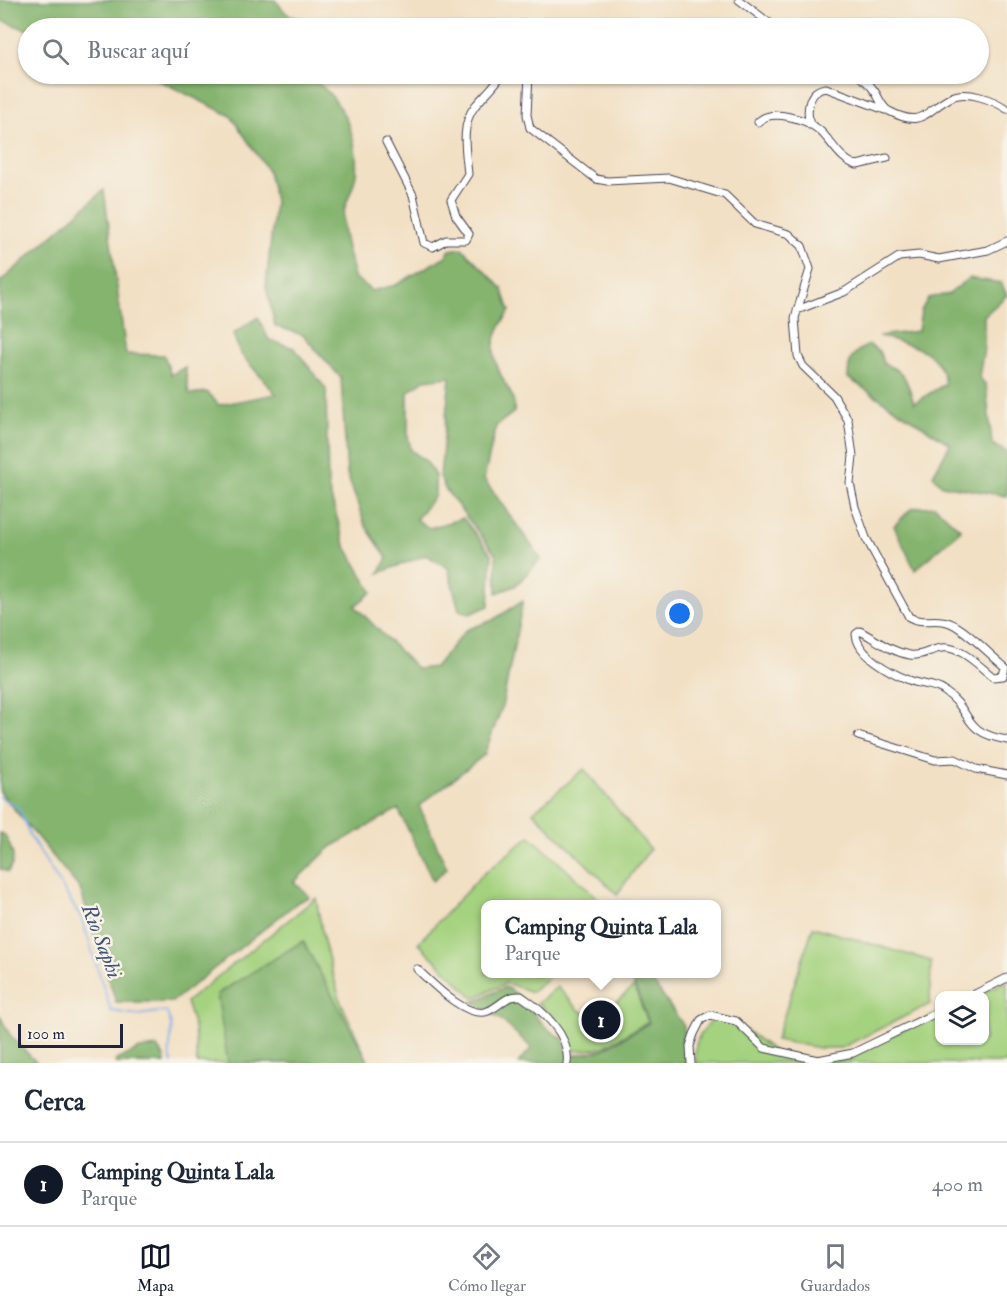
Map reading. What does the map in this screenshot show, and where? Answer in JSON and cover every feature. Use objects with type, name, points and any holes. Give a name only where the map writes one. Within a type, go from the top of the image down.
[{"type":"street","points":[[739,0],[763,18]]},
{"type":"street","points":[[386,142],[413,195],[424,243],[433,247],[446,240],[466,240],[469,234],[456,216],[451,200],[468,174],[464,153],[466,129],[474,108],[494,84]]},
{"type":"street","points":[[528,84],[530,128],[596,178],[608,181],[657,177],[692,184],[725,195],[755,224],[795,238],[802,246],[810,269],[794,322],[798,356],[803,366],[834,396],[848,420],[853,456],[850,483],[855,507],[866,538],[909,617],[917,622],[940,620],[953,624],[1005,667],[1005,672],[998,678],[993,677],[967,656],[951,649],[942,648],[922,655],[901,653],[860,631],[856,634],[858,644],[889,670],[908,680],[943,690],[952,697],[966,720],[983,734],[1007,740]]},
{"type":"street","points":[[867,84],[874,90],[885,110]]},
{"type":"street","points":[[810,125],[808,112],[812,94],[820,88],[826,88],[903,118],[921,118],[951,97],[963,94],[987,99],[1007,109]]},
{"type":"street","points":[[758,122],[766,116],[774,115],[810,125],[819,130],[851,164],[862,165],[887,158]]},
{"type":"street","points":[[796,310],[844,292],[899,257],[919,255],[939,259],[988,250],[1007,241]]},
{"type":"street","points":[[858,736],[935,760],[955,759],[976,770],[1007,775]]},
{"type":"street","points":[[417,969],[453,1003],[481,1013],[489,1011],[509,995],[521,996],[556,1027],[568,1055],[567,1063]]},
{"type":"street","points":[[981,991],[1007,978]]},
{"type":"street","points":[[691,1063],[690,1046],[694,1034],[701,1020],[710,1015],[736,1021],[764,1048],[818,1060],[853,1053],[935,1013]]},
{"type":"green space","points":[[0,0],[275,0],[286,13],[296,18],[18,18],[18,26],[0,20]]},
{"type":"green space","points":[[166,84],[319,84],[333,98],[347,121],[355,146],[356,173],[345,206],[343,224],[354,277],[372,291],[396,285],[446,256],[450,250],[462,248],[502,288],[510,311],[498,330],[494,356],[500,374],[513,398],[514,412],[496,426],[484,479],[541,559],[515,586],[497,593],[496,555],[445,489],[440,476],[450,377],[424,380],[408,392],[408,436],[411,450],[427,462],[435,476],[435,496],[416,519],[429,528],[463,518],[492,555],[489,606],[470,614],[459,610],[448,568],[426,555],[379,573],[387,558],[365,525],[347,474],[341,378],[303,335],[275,326],[266,286],[275,201],[268,171],[231,116]]},
{"type":"green space","points":[[104,190],[126,354],[164,355],[171,375],[185,367],[189,394],[207,392],[219,405],[276,394],[240,353],[233,334],[258,317],[269,340],[294,348],[326,389],[328,487],[345,545],[372,592],[355,606],[417,669],[435,667],[466,630],[493,620],[523,601],[502,707],[484,755],[419,806],[447,868],[433,881],[398,809],[331,847],[294,882],[310,897],[298,902],[172,1002],[116,1002],[80,889],[0,792],[0,282]]},
{"type":"green space","points":[[969,278],[1001,283],[1007,295],[984,316],[984,348],[979,377],[986,385],[992,444],[1007,452],[1007,496],[942,485],[933,475],[950,444],[848,378],[852,357],[869,345],[879,351],[884,364],[902,374],[914,403],[945,384],[937,362],[930,355],[912,346],[879,336],[918,331],[921,311],[928,298],[949,294]]},
{"type":"green space","points":[[935,506],[961,530],[915,570],[894,526],[912,508]]},
{"type":"green space","points":[[584,769],[650,849],[617,894],[533,812]]},
{"type":"green space","points":[[0,833],[5,835],[13,858],[8,872],[0,869]]},
{"type":"green space","points":[[530,836],[600,900],[481,900],[481,978],[548,978],[532,992],[506,983],[474,998],[418,943],[481,876]]},
{"type":"green space","points":[[316,898],[324,942],[340,1000],[369,1063],[197,1063],[194,1027],[186,1002]]},
{"type":"green space","points":[[813,927],[931,961],[930,1004],[841,1048],[819,1048],[776,1040]]},
{"type":"green space","points":[[303,941],[369,1063],[228,1063],[217,994]]},
{"type":"green space","points":[[632,978],[650,978],[684,1026],[686,1063],[518,1063],[532,1048],[499,1018],[473,1002],[505,987],[520,997],[545,1026],[562,1038],[571,1056],[602,1050],[649,1023]]},
{"type":"green space","points":[[1007,981],[1007,1063],[696,1063],[695,1049],[698,1038],[714,1018],[747,1031],[775,1052],[818,1060],[854,1053],[935,1015],[935,1045],[989,1045],[989,991],[985,991]]},
{"type":"green space","points":[[557,987],[580,1011],[597,1018],[634,987],[648,1022],[602,1048],[575,1051],[561,1025],[538,1003]]},
{"type":"green space","points":[[0,1016],[10,1035],[37,1063],[0,1063]]},
{"type":"green space","points":[[157,1047],[165,1063],[115,1063],[116,1060],[140,1049]]},
{"type":"waterway","name":"Rio Saphi","points":[[0,797],[19,808],[30,836],[82,919],[111,1011],[138,1015],[166,1011],[172,1033],[170,1050],[172,1063]]},
{"type":"place","name":"Camping Quinta Lala","points":[[601,1020]]}]
